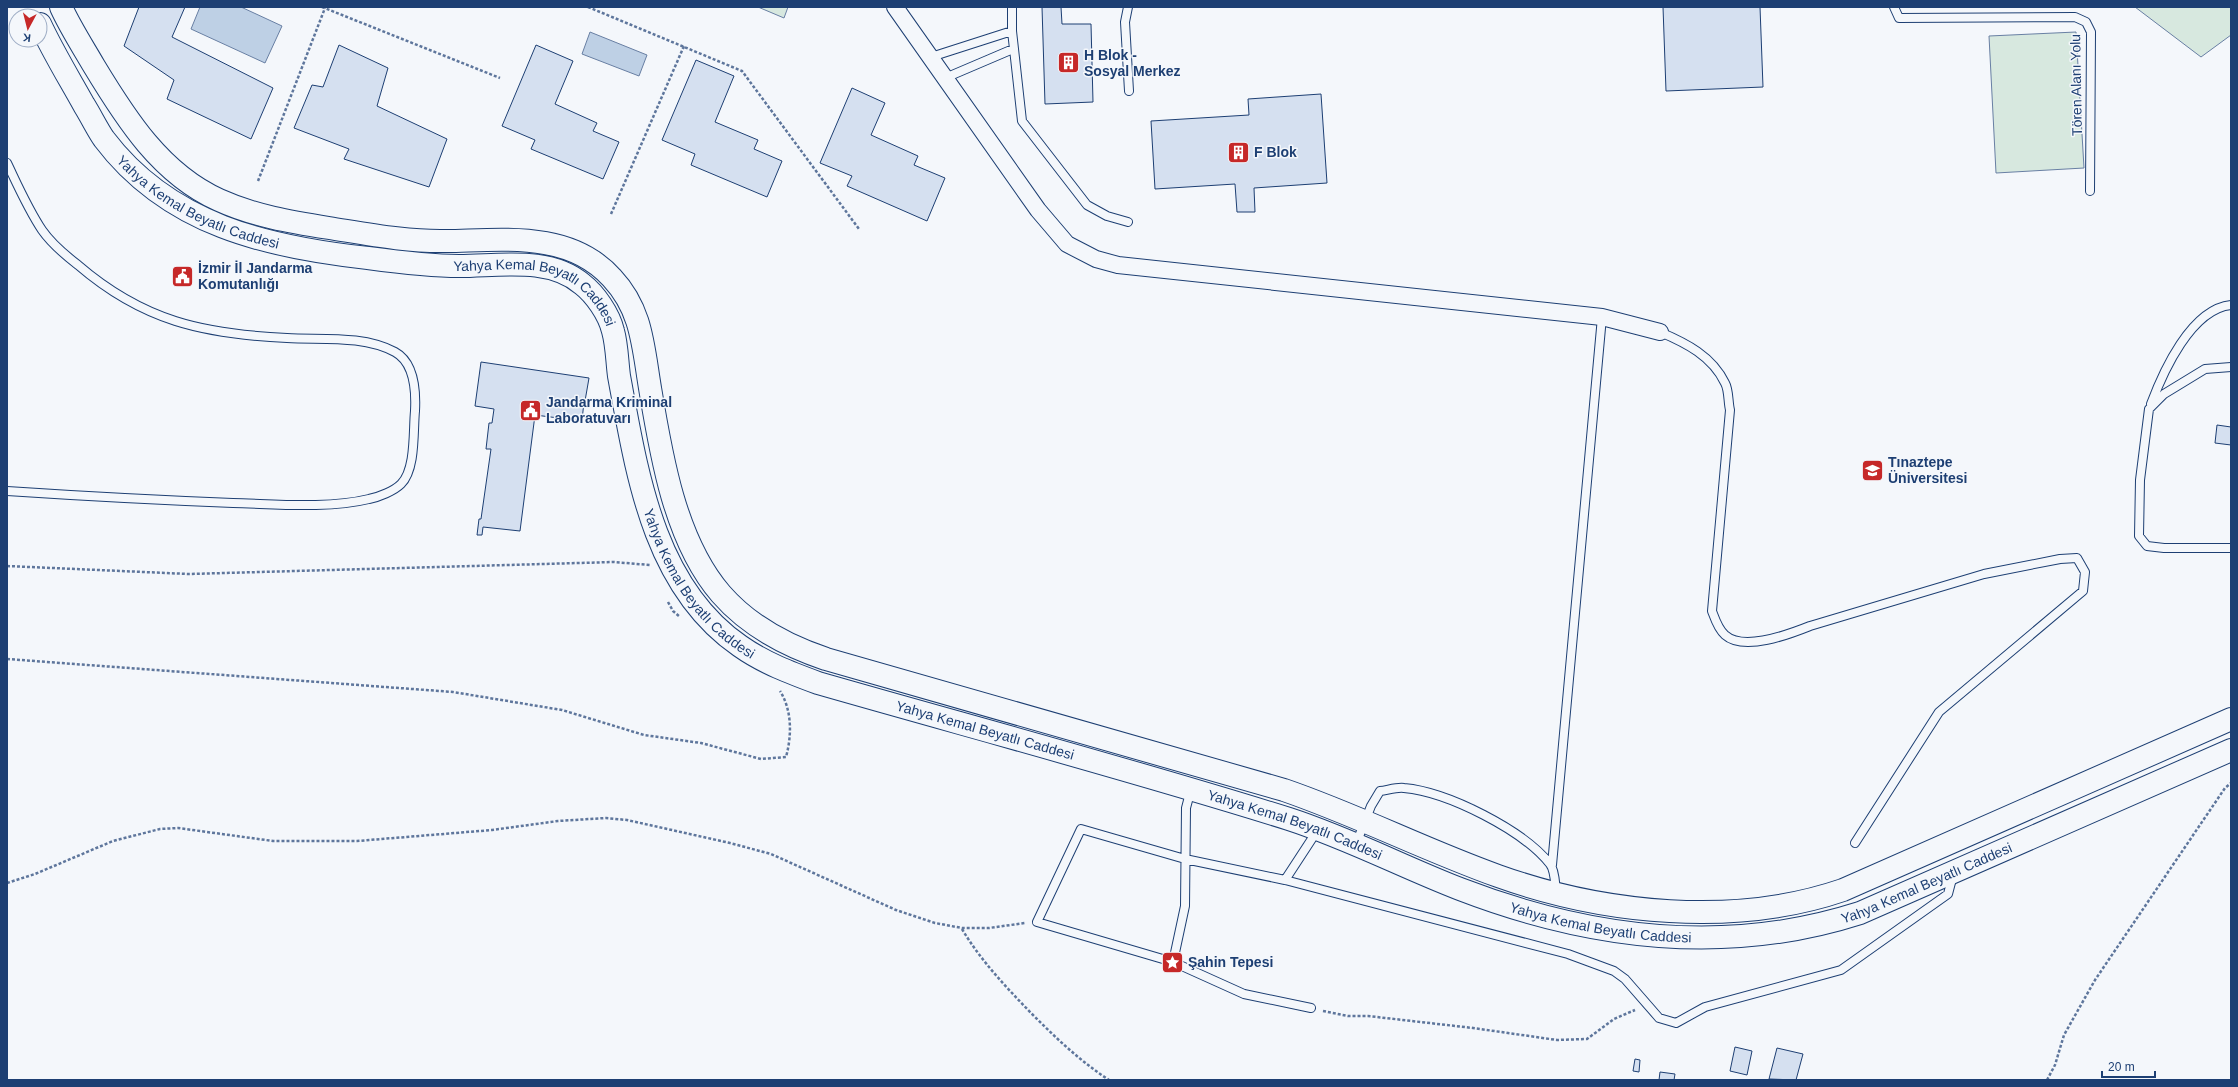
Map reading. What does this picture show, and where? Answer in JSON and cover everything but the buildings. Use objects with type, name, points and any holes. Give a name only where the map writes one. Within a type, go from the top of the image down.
[{"type":"main road","name":"Yahya Kemal Beyatlı Caddesi","points":[[60,7],[122,113],[136,132],[149,147],[182,176],[216,199],[259,215],[384,236],[442,241],[518,240],[547,242],[580,253],[611,276],[626,295],[643,337],[663,458],[676,506],[689,539],[707,577],[722,596],[758,626],[803,651],[826,659],[1284,790],[1365,821],[1497,876],[1556,894],[1640,908],[1701,911],[1772,908],[1820,898],[1866,880],[2231,719]]},
{"type":"main road","name":"Yahya Kemal Beyatlı Caddesi","points":[[48,41],[103,138],[140,178],[180,208],[202,220],[258,239],[310,251],[430,265],[524,264],[542,266],[565,274],[581,282],[593,296],[613,329],[619,373],[638,469],[658,537],[676,575],[702,612],[719,630],[740,647],[792,674],[825,685],[1192,788],[1318,828],[1458,888],[1537,915],[1624,933],[1662,937],[1732,938],[1799,930],[1860,913],[2231,750]]},
{"type":"main road","points":[[1142,775],[1148,751]]},
{"type":"street","points":[[895,7],[1038,210],[1067,244],[1096,259],[1118,265],[1602,317],[1660,332]]},
{"type":"lane","points":[[1012,7],[1012,31],[1022,120],[1087,205],[1107,216],[1128,222]]},
{"type":"lane","points":[[1128,7],[1125,22],[1129,91]]},
{"type":"lane","name":"Tören Alanı Yolu","points":[[1894,7],[1899,18],[2075,17],[2086,22],[2091,32],[2090,192]]},
{"type":"lane","points":[[931,57],[1012,31]]},
{"type":"lane","points":[[945,78],[1014,49]]},
{"type":"lane","points":[[7,163],[29,209],[44,232],[87,274],[120,297],[182,325],[212,332],[249,336],[344,340],[380,346],[398,354],[410,370],[416,390],[411,467],[401,484],[369,499],[329,504],[264,504],[7,491]]},
{"type":"lane","points":[[2231,305],[2214,311],[2196,326],[2178,347],[2164,370],[2149,409],[2140,480],[2139,536],[2147,546],[2164,548],[2231,548]]},
{"type":"lane","points":[[1556,894],[1552,865],[1602,317]]},
{"type":"lane","points":[[1660,332],[1683,341],[1700,352],[1716,369],[1726,384],[1730,410],[1712,611],[1717,623],[1725,635],[1733,640],[1757,641],[1782,637],[1810,626],[1984,574],[2060,559],[2077,558],[2086,572],[2083,591],[1939,712],[1855,842]]},
{"type":"lane","points":[[2149,409],[2164,394],[2205,369],[2231,367]]},
{"type":"lane","points":[[1173,962],[1184,906],[1186,808],[1192,788]]},
{"type":"lane","points":[[1356,844],[1371,806],[1380,791],[1403,788],[1429,793],[1479,812],[1525,841],[1552,865]]},
{"type":"lane","points":[[1284,880],[1318,828]]},
{"type":"lane","points":[[1311,1008],[1244,994],[1173,962],[1037,922],[1082,829],[1185,859],[1284,880],[1568,954],[1614,971],[1625,979],[1659,1018],[1676,1024],[1705,1007],[1841,970],[1948,894],[1954,872]]},
{"type":"path","points":[[322,7],[500,78]]},
{"type":"path","points":[[588,7],[742,71],[859,229]]},
{"type":"path","points":[[258,181],[326,8]]},
{"type":"path","points":[[611,214],[684,46]]},
{"type":"path","points":[[7,566],[189,574],[614,562],[648,564],[676,575]]},
{"type":"path","points":[[648,564],[651,571]]},
{"type":"path","points":[[666,598],[673,611],[684,621]]},
{"type":"path","points":[[7,659],[453,692],[562,710],[644,735],[701,742],[761,759],[786,757],[791,738],[786,700],[778,687]]},
{"type":"path","points":[[2046,1080],[2055,1065],[2064,1035],[2095,980],[2225,788],[2231,783]]},
{"type":"path","points":[[7,883],[113,841],[160,829],[178,828],[272,841],[357,841],[492,830],[558,821],[606,818],[627,820],[771,854],[896,910],[935,923],[962,928],[989,928],[1037,922]]},
{"type":"path","points":[[962,928],[975,950],[997,978],[1087,1066],[1109,1080]]},
{"type":"path","points":[[1311,1008],[1336,1014],[1473,1028],[1557,1040],[1587,1039],[1614,1019],[1647,1005]]},
{"type":"shaded area","points":[[758,7],[788,7],[784,18]]},
{"type":"shaded area","points":[[2135,7],[2231,7],[2231,35],[2201,57]]},
{"type":"shaded area","points":[[2076,32],[2084,168],[1996,173],[1989,36]]},
{"type":"water","points":[[200,7],[241,7],[282,26],[265,63],[191,29]]},
{"type":"water","points":[[590,32],[647,55],[639,76],[582,54]]},
{"type":"place","name":"H Blok - Sosyal Merkez","points":[[1068,63]]},
{"type":"place","name":"F Blok","points":[[1239,152]]},
{"type":"place","name":"İzmir İl Jandarma Komutanlığı","points":[[183,276]]},
{"type":"place","name":"Jandarma Kriminal Laboratuvarı","points":[[531,410]]},
{"type":"place","name":"Tınaztepe Üniversitesi","points":[[1872,470]]},
{"type":"place","name":"Şahin Tepesi","points":[[1173,962]]}]
